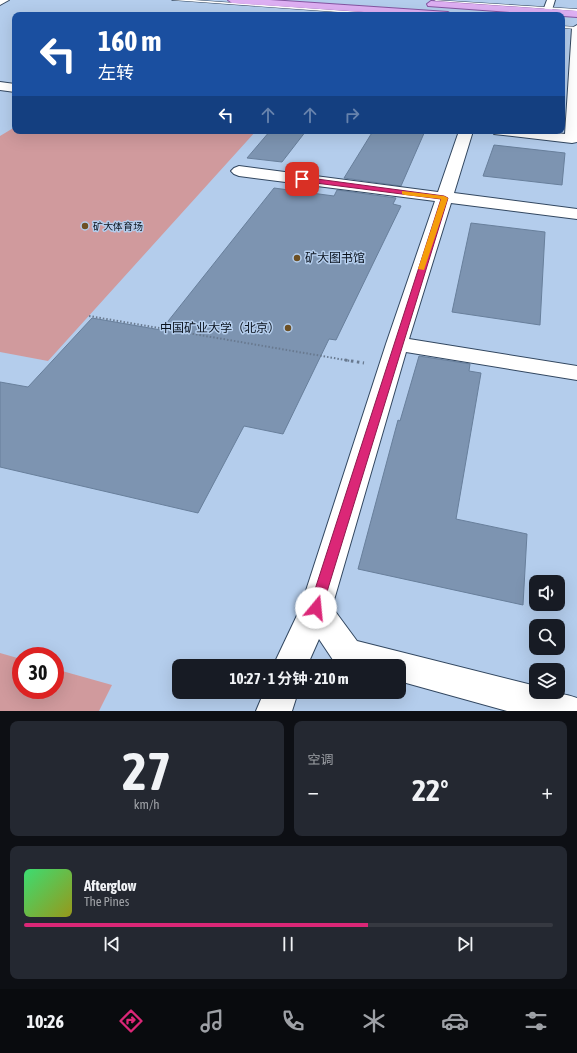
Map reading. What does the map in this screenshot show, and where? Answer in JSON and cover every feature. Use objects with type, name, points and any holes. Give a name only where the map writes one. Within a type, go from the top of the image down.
[{"type":"main road","points":[[232,0],[575,11]]},
{"type":"main road","points":[[362,5],[389,12]]},
{"type":"main road","points":[[362,5],[422,12]]},
{"type":"main road","points":[[481,8],[518,6]]},
{"type":"main road","points":[[565,23],[577,24]]},
{"type":"street","points":[[0,2],[5,0]]},
{"type":"street","points":[[526,134],[572,139],[568,87],[576,57],[577,28]]},
{"type":"street","points":[[0,86],[12,88]]},
{"type":"street","points":[[293,659],[316,608],[390,368],[465,134]]},
{"type":"street","points":[[239,171],[577,214]]},
{"type":"street","points":[[398,344],[577,373]]},
{"type":"street","points":[[316,608],[347,652],[372,659]]},
{"type":"street","points":[[406,668],[532,706],[567,711]]},
{"type":"street","points":[[274,711],[278,699]]},
{"type":"lane","points":[[174,0],[355,12]]},
{"type":"lane","points":[[436,0],[518,6],[552,2],[575,11]]},
{"type":"lane","points":[[565,27],[577,28]]},
{"type":"path","points":[[89,316],[390,368]]},
{"type":"shaded area","name":"矿大体育场","points":[[12,129],[12,134],[253,134],[48,361],[0,352],[0,136]]},
{"type":"shaded area","points":[[0,653],[12,656],[12,699],[64,699],[64,672],[112,685],[99,711],[0,711]]},
{"type":"building","points":[[267,134],[304,134],[282,162],[247,158]]},
{"type":"building","points":[[371,134],[424,134],[401,186],[344,178]]},
{"type":"building","points":[[494,145],[565,153],[562,185],[483,176]]},
{"type":"building","points":[[274,188],[334,196],[337,190],[396,198],[393,204],[401,206],[336,340],[329,339],[283,434],[244,426],[198,513],[0,467],[0,382],[28,387],[92,318],[161,330]]},
{"type":"building","points":[[471,223],[545,232],[540,325],[452,312]]},
{"type":"building","points":[[419,356],[470,364],[469,371],[481,373],[456,519],[527,534],[523,605],[358,569],[398,420],[400,421]]},
{"type":"slow traffic","points":[[405,193],[444,198],[422,269]]},
{"type":"place","name":"矿大体育场","points":[[85,226]]},
{"type":"place","name":"矿大图书馆","points":[[297,258]]},
{"type":"place","name":"中国矿业大学（北京）","points":[[288,328]]},
{"type":"route","points":[[302,179],[444,198],[316,608]]}]
